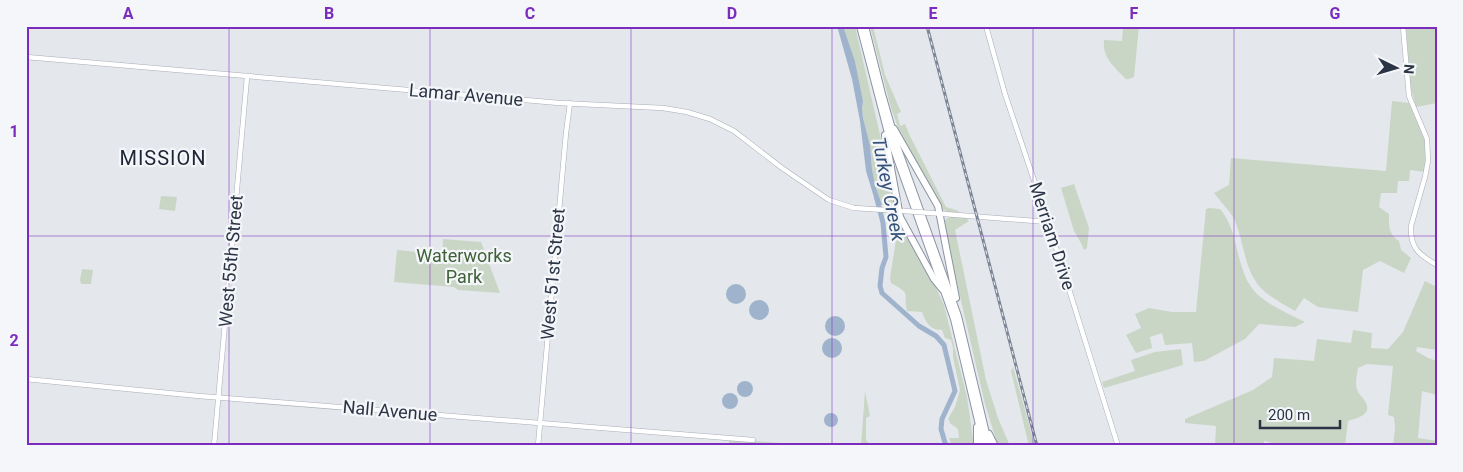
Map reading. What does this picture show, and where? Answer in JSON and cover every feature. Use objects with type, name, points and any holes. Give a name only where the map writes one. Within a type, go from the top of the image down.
[{"type":"highway","points":[[860,26],[880,106],[896,158],[958,333],[984,446]]},
{"type":"highway","points":[[865,26],[888,119],[958,316]]},
{"type":"highway","points":[[880,106],[889,160],[902,211],[900,217],[934,279],[946,295]]},
{"type":"highway","points":[[888,119],[936,203],[935,214],[952,276],[958,316],[989,446]]},
{"type":"highway","points":[[976,446],[977,415]]},
{"type":"highway","points":[[984,424],[995,446]]},
{"type":"street","name":"Merriam Drive","points":[[986,26],[1005,94],[1048,222],[1118,446]]},
{"type":"street","points":[[1403,26],[1409,96],[1427,139],[1428,161],[1411,226],[1411,233],[1413,244],[1418,253],[1437,265]]},
{"type":"street","name":"Lamar Avenue","points":[[26,57],[247,77],[667,109],[704,116],[734,131],[824,198],[844,206],[1048,222]]},
{"type":"street","name":"West 55th Street","points":[[214,446],[247,77]]},
{"type":"street","name":"West 51st Street","points":[[538,446],[570,103]]},
{"type":"street","name":"Nall Avenue","points":[[26,380],[539,424],[753,440]]},
{"type":"green space","points":[[843,26],[855,26],[894,196],[895,205],[892,207],[882,205],[875,185],[870,145],[863,118],[863,101],[855,61]]},
{"type":"green space","points":[[870,26],[873,26],[885,75],[901,112],[897,114],[900,126],[905,124],[946,207],[958,212],[948,212],[942,209],[899,130],[891,108]]},
{"type":"green space","points":[[1123,26],[1139,26],[1134,77],[1129,79],[1126,79],[1110,61],[1104,46],[1104,40],[1122,41]]},
{"type":"green space","points":[[1406,26],[1437,26],[1437,103],[1416,107],[1410,85]]},
{"type":"green space","points":[[1392,101],[1409,103],[1425,141],[1427,151],[1425,172],[1410,170],[1409,181],[1398,181],[1397,193],[1381,193],[1379,207],[1389,214],[1391,232],[1399,241],[1401,250],[1411,258],[1404,273],[1380,261],[1363,270],[1358,312],[1318,307],[1304,298],[1295,311],[1268,294],[1255,280],[1247,264],[1235,221],[1231,213],[1214,193],[1229,185],[1231,158],[1386,171]]},
{"type":"green space","points":[[1074,184],[1089,228],[1087,248],[1084,250],[1074,231],[1061,188]]},
{"type":"green space","points":[[161,196],[177,197],[175,211],[159,209]]},
{"type":"green space","points":[[1206,209],[1220,209],[1227,219],[1244,274],[1257,294],[1274,306],[1305,322],[1295,327],[1259,324],[1245,339],[1204,361],[1194,362],[1192,343],[1165,345],[1162,333],[1150,337],[1152,348],[1136,353],[1126,335],[1141,328],[1135,314],[1149,308],[1172,312],[1196,312]]},
{"type":"green space","points":[[891,214],[896,217],[944,305],[967,397],[974,446],[952,446],[949,438],[959,438],[958,429],[948,419],[955,407],[960,390],[951,340],[945,338],[942,330],[934,329],[929,325],[922,312],[907,311],[904,292],[891,283],[890,278],[897,234],[893,231],[892,222],[895,218]]},
{"type":"green space","points":[[947,218],[966,218],[969,221],[955,230],[986,380],[998,418],[1010,446],[998,446],[985,404],[943,223]]},
{"type":"green space","name":"Waterworks Park","points":[[443,239],[481,242],[500,293],[394,282],[397,250],[417,252],[416,261],[442,262]]},
{"type":"green space","points":[[82,269],[93,270],[91,284],[81,284]]},
{"type":"green space","points":[[1425,281],[1437,287],[1437,350],[1417,347],[1416,351],[1437,361],[1437,395],[1422,391],[1418,438],[1437,441],[1437,446],[1393,446],[1394,417],[1388,415],[1393,366],[1367,364],[1358,368],[1356,386],[1365,401],[1367,410],[1363,415],[1348,421],[1345,446],[1283,446],[1264,441],[1264,446],[1215,446],[1216,426],[1185,423],[1185,419],[1253,390],[1272,377],[1274,358],[1314,361],[1317,339],[1351,343],[1353,330],[1372,333],[1371,348],[1388,349],[1403,332]]},
{"type":"green space","points":[[1181,349],[1183,365],[1104,388],[1102,382],[1135,371],[1131,360],[1155,352]]},
{"type":"green space","points":[[1013,367],[1035,446],[1029,446],[1011,371]]},
{"type":"green space","points":[[865,391],[870,416],[866,418],[866,440],[871,446],[861,446]]},
{"type":"green space","points":[[729,439],[819,446],[729,446]]},
{"type":"water","points":[[837,26],[843,26],[855,61],[863,101],[863,118],[870,145],[875,185],[882,205],[876,204],[866,171],[860,121],[852,79]]},
{"type":"water","points":[[736,284],[743,287],[746,294],[743,301],[736,304],[729,301],[726,294],[729,287]]},
{"type":"water","points":[[759,300],[766,303],[769,310],[766,317],[759,320],[752,317],[749,310],[752,303]]},
{"type":"water","points":[[835,316],[842,319],[845,326],[842,333],[835,336],[828,333],[825,326],[828,319]]},
{"type":"water","points":[[832,338],[839,341],[842,348],[839,355],[832,358],[825,355],[822,348],[825,341]]},
{"type":"water","points":[[745,381],[751,383],[753,389],[751,395],[745,397],[739,395],[737,389],[739,383]]},
{"type":"water","points":[[730,393],[736,395],[738,401],[736,407],[730,409],[724,407],[722,401],[724,395]]},
{"type":"water","points":[[828,413],[834,413],[838,420],[834,427],[828,427],[824,423],[824,417]]},
{"type":"waterway","name":"Turkey Creek","points":[[877,199],[883,223],[886,257],[882,268],[880,286],[882,293],[919,326],[936,336],[944,345],[955,391],[942,419],[941,429],[946,446]]},
{"type":"railway","points":[[927,26],[1037,446]]},
{"type":"district","name":"MISSION","points":[[163,158]]}]
